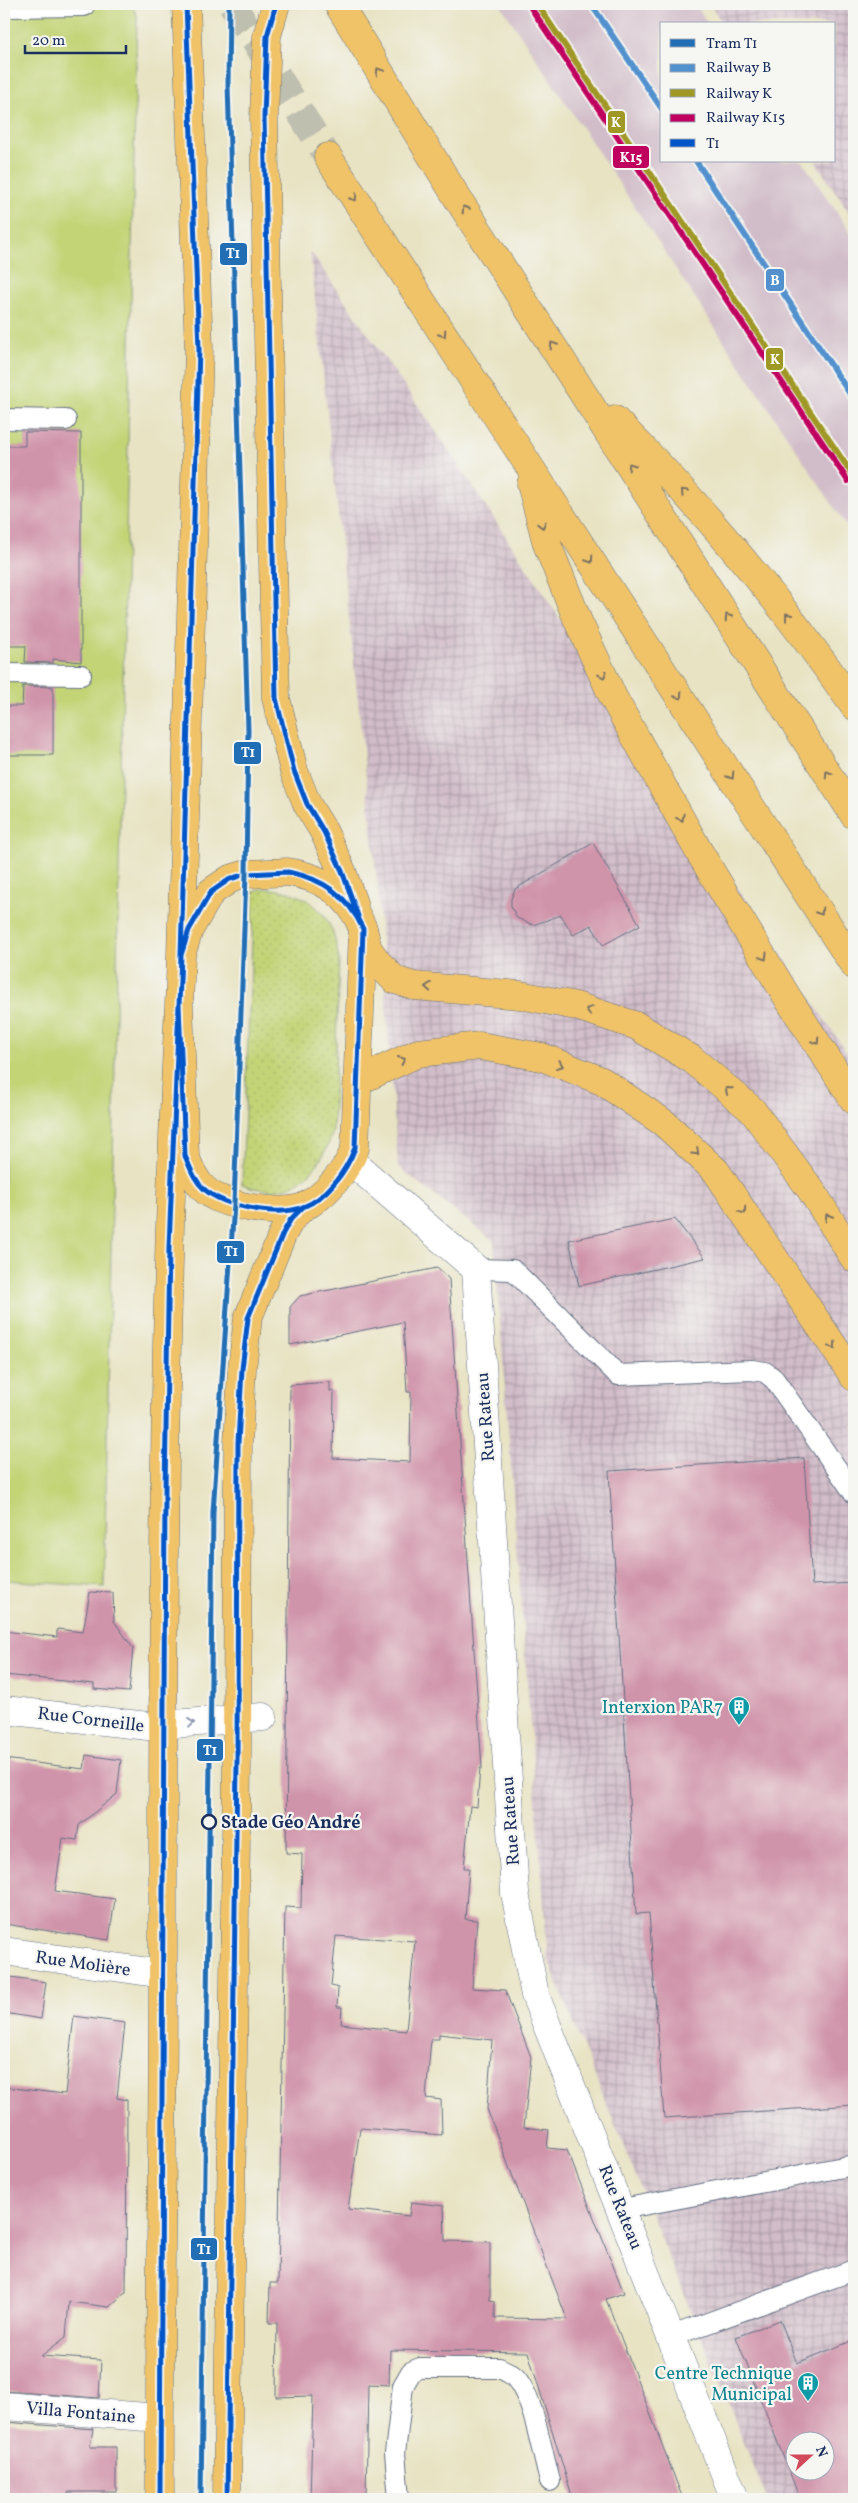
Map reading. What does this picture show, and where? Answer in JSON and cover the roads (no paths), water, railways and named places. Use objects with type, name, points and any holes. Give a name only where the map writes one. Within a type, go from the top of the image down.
[{"type":"main road","points":[[160,2499],[163,1726],[169,1286],[199,358],[186,4]]},
{"type":"main road","points":[[276,4],[268,36],[264,117],[266,290],[276,698],[294,771],[307,804],[324,832],[342,871],[361,923],[368,949],[378,963],[395,980],[414,986],[520,995],[576,1006],[637,1026],[693,1060],[752,1110],[811,1190],[854,1258]]},
{"type":"main road","points":[[338,4],[458,199],[580,386],[854,815]]},
{"type":"main road","points":[[328,157],[854,965]]},
{"type":"main road","points":[[580,386],[644,449],[705,515],[763,584],[818,655],[854,706]]},
{"type":"main road","points":[[525,461],[547,544],[578,621],[614,697],[708,866],[789,1000],[854,1100]]},
{"type":"main road","points":[[181,955],[189,930],[211,892],[230,879],[246,874],[288,872],[307,875],[325,882],[338,892],[361,923],[355,1148],[350,1161],[328,1189],[303,1207],[291,1219],[283,1233],[248,1318],[245,1344],[238,1443],[250,1718],[227,2499]]},
{"type":"main road","points":[[179,1005],[185,1156],[194,1177],[205,1190],[218,1199],[234,1204],[263,1210],[303,1207]]},
{"type":"main road","points":[[358,1080],[418,1053],[480,1046],[542,1057],[602,1081],[664,1123],[716,1171],[854,1377]]},
{"type":"street","points":[[268,36],[269,4]]},
{"type":"street","points":[[350,1161],[476,1269]]},
{"type":"street","name":"Rue Rateau","points":[[476,1269],[515,1893],[536,1995],[735,2499]]},
{"type":"street","name":"Rue Corneille","points":[[4,1710],[163,1726],[250,1718]]},
{"type":"street","name":"Rue Molière","points":[[4,1951],[163,1974]]},
{"type":"street","name":"Villa Fontaine","points":[[4,2406],[159,2418]]},
{"type":"lane","points":[[4,7],[84,6]]},
{"type":"lane","points":[[4,419],[66,420]]},
{"type":"lane","points":[[4,674],[81,675]]},
{"type":"lane","points":[[476,1269],[513,1270],[618,1375],[752,1370],[765,1372],[774,1379],[804,1418],[854,1493]]},
{"type":"lane","points":[[622,2209],[854,2164]]},
{"type":"lane","points":[[672,2336],[854,2270]]},
{"type":"lane","points":[[399,2499],[395,2453],[403,2386],[411,2372],[420,2368],[499,2368],[511,2373],[520,2384],[528,2403],[550,2481]]},
{"type":"tunnel","points":[[232,4],[328,157]]},
{"type":"tram line","name":"T1","points":[[201,2499],[213,1512],[234,1204],[246,874],[248,730],[228,85],[229,4]]},
{"type":"rail line","name":"K","points":[[537,4],[854,477]]},
{"type":"rail line","name":"B","points":[[591,4],[660,106]]},
{"type":"rail line","name":"K15","points":[[531,8],[848,481]]},
{"type":"rail line","name":"B","points":[[697,162],[854,400]]},
{"type":"place","name":"Interxion PAR7","points":[[739,1726]]},
{"type":"place","name":"Stade Géo André","points":[[209,1822]]},
{"type":"place","name":"Centre Technique Municipal","points":[[808,2402]]}]
